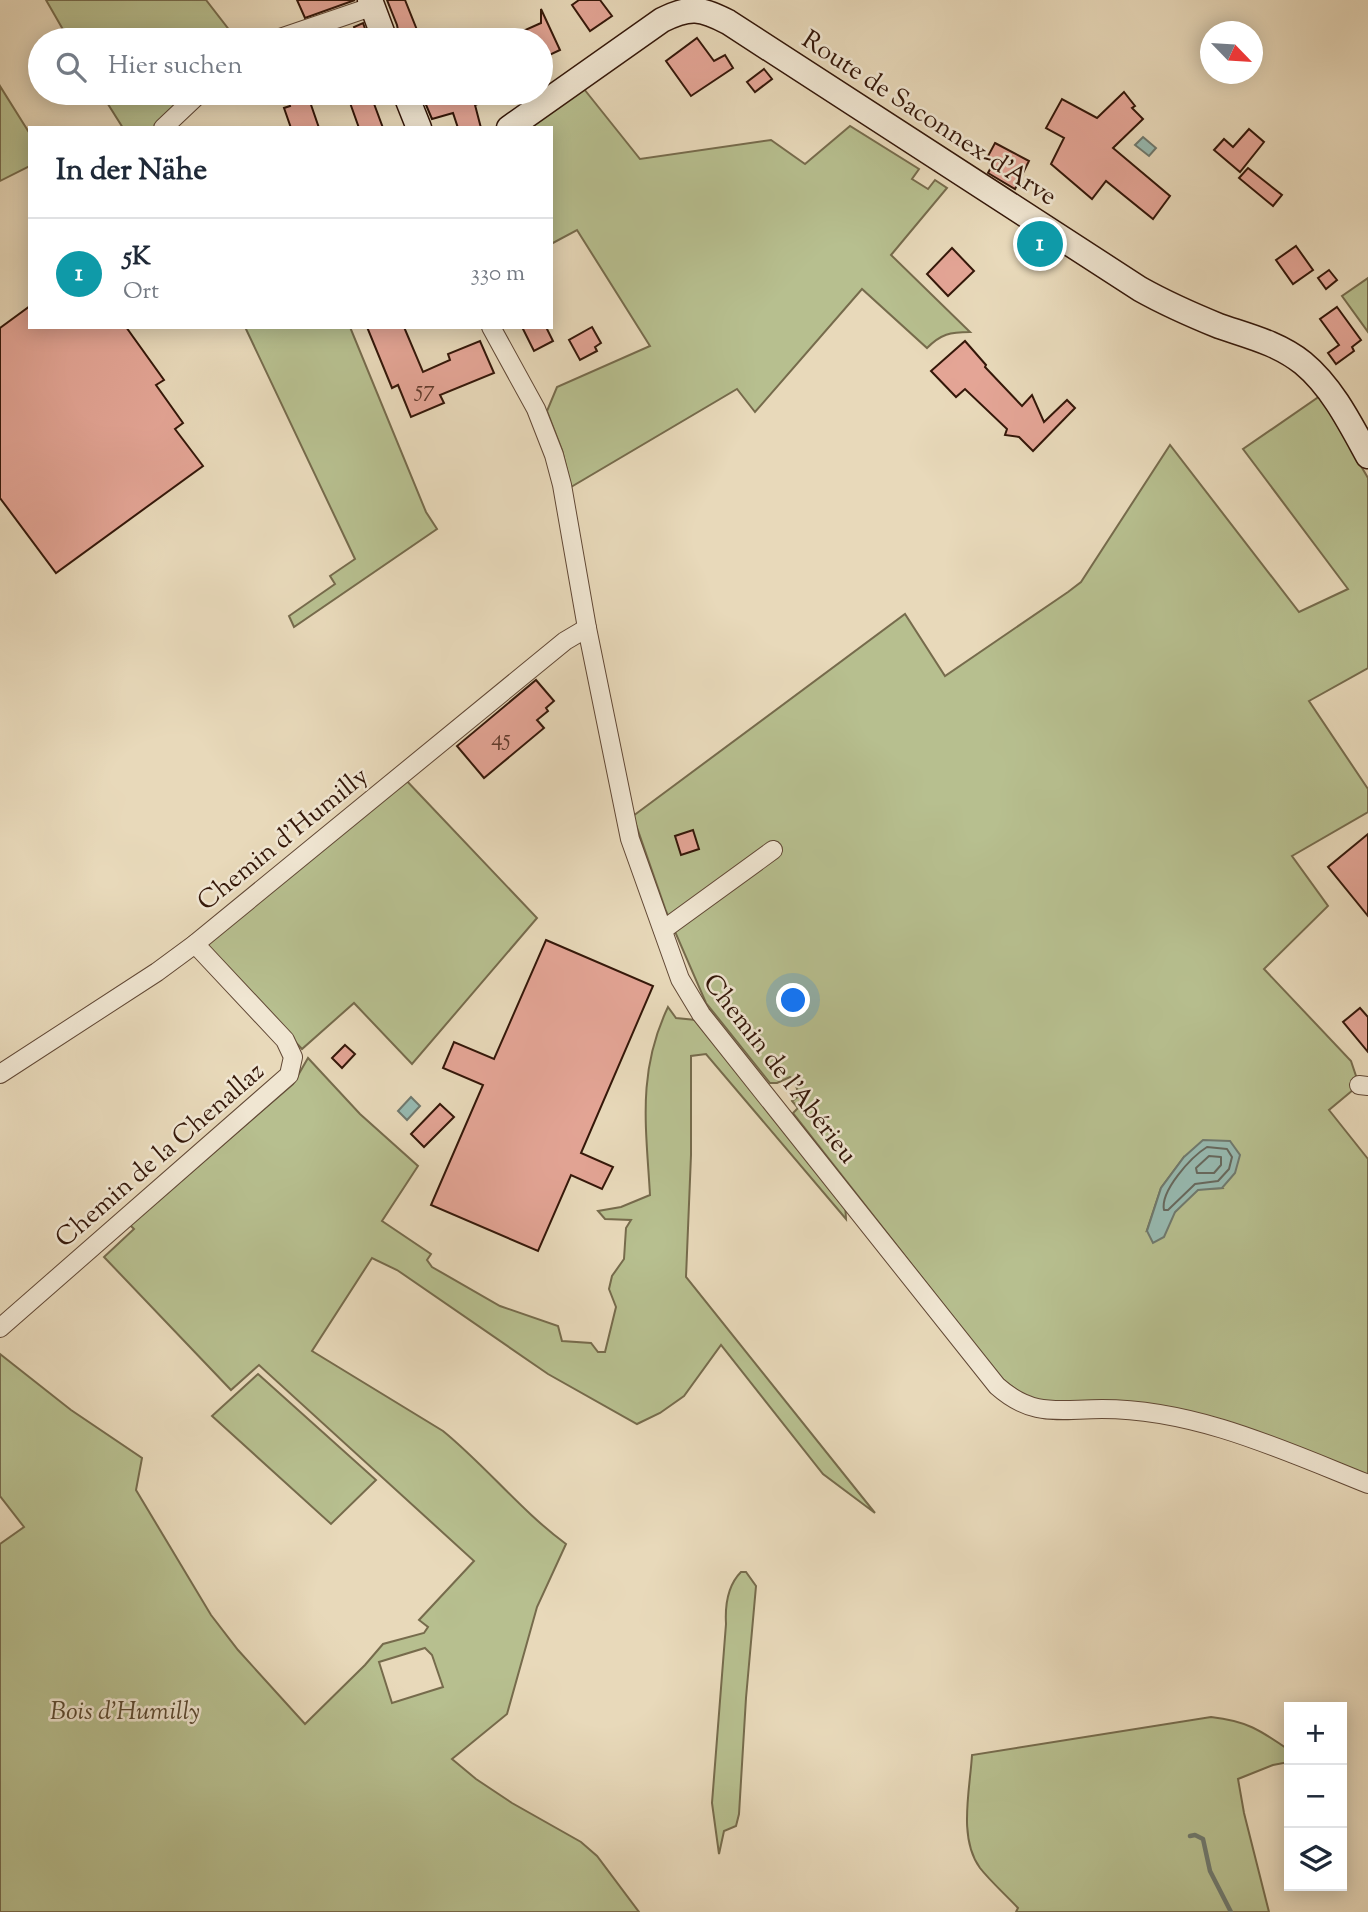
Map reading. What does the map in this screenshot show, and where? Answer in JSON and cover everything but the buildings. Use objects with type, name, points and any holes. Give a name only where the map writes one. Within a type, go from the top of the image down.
[{"type":"street","points":[[305,28],[371,3],[380,28]]},
{"type":"street","name":"Route de Saconnex-d'Arve","points":[[553,97],[662,20],[696,5],[728,22],[1140,289],[1200,318],[1262,340],[1293,356],[1323,384],[1346,416],[1368,456]]},
{"type":"street","points":[[165,126],[187,105]]},
{"type":"street","points":[[410,105],[418,126]]},
{"type":"street","name":"Route de Saconnex-d'Arve","points":[[512,126],[542,105]]},
{"type":"street","name":"Chemin de l'Abérieu","points":[[492,329],[536,408],[554,455],[630,839],[680,979],[701,1013],[997,1386],[1008,1396],[1037,1409],[1102,1409],[1169,1415],[1242,1436],[1368,1484]]},
{"type":"street","name":"Chemin d'Humilly","points":[[0,1074],[157,972],[195,944],[554,650],[587,628]]},
{"type":"street","points":[[663,930],[773,850]]},
{"type":"street","name":"Chemin de la Chenallaz","points":[[0,1328],[289,1075],[293,1057],[285,1040],[195,944]]},
{"type":"green space","points":[[46,0],[206,0],[228,28],[62,28]]},
{"type":"green space","points":[[0,86],[28,131],[28,167],[0,181]]},
{"type":"green space","points":[[584,89],[640,159],[771,140],[805,164],[850,126],[919,169],[912,179],[928,189],[935,180],[947,188],[891,255],[970,332],[946,335],[927,348],[862,289],[755,412],[737,389],[571,487],[562,450],[547,411],[557,387],[650,346],[577,230],[553,243],[553,126],[532,126]]},
{"type":"green space","points":[[109,105],[180,105],[158,126],[122,126]]},
{"type":"green space","points":[[1368,278],[1368,332],[1342,296]]},
{"type":"green space","points":[[246,329],[351,329],[426,512],[437,529],[294,627],[289,616],[335,584],[330,576],[355,559]]},
{"type":"green space","points":[[1320,396],[1368,478],[1368,668],[1309,701],[1368,789],[1368,812],[1292,856],[1328,906],[1264,969],[1351,1061],[1359,1085],[1329,1110],[1368,1159],[1368,1479],[1233,1426],[1030,1401],[1000,1377],[793,1113],[798,1108],[792,1101],[799,1096],[795,1082],[790,1077],[770,1083],[706,1003],[666,911],[633,816],[905,614],[945,676],[1068,592],[1081,582],[1170,445],[1299,612],[1348,589],[1243,449]],"holes":[[[1184,1157],[1222,1188],[1198,1189],[1175,1212],[1147,1230],[1161,1188]]]},
{"type":"green space","points":[[404,778],[537,918],[412,1064],[354,1003],[302,1049],[207,948],[209,941]]},
{"type":"green space","name":"Bois d'Humilly","points":[[668,1007],[676,1018],[696,1020],[845,1202],[846,1219],[706,1054],[691,1056],[691,1155],[686,1277],[875,1513],[823,1474],[721,1345],[684,1396],[660,1413],[637,1424],[548,1374],[397,1270],[372,1258],[312,1351],[443,1431],[566,1544],[537,1607],[507,1714],[452,1759],[512,1803],[581,1842],[597,1856],[639,1912],[0,1912],[0,1544],[24,1527],[0,1496],[0,1354],[71,1410],[142,1458],[136,1490],[211,1615],[238,1650],[305,1724],[383,1644],[424,1633],[428,1627],[419,1620],[474,1561],[259,1365],[231,1390],[104,1257],[134,1229],[130,1225],[293,1084],[308,1058],[360,1114],[418,1166],[382,1221],[431,1254],[427,1260],[432,1267],[500,1306],[558,1326],[562,1341],[591,1343],[598,1352],[605,1352],[616,1307],[609,1289],[612,1276],[624,1259],[626,1228],[631,1220],[605,1219],[598,1211],[621,1207],[650,1195],[646,1100],[658,1031]],"holes":[[[425,1648],[432,1655],[443,1687],[392,1703],[379,1662]]]},
{"type":"green space","points":[[258,1374],[376,1480],[331,1524],[212,1416]]},
{"type":"green space","points":[[741,1572],[746,1572],[756,1586],[739,1814],[736,1826],[724,1831],[719,1854],[712,1803],[726,1610],[730,1590]]},
{"type":"green space","points":[[1211,1717],[1253,1728],[1284,1747],[1284,1763],[1238,1779],[1269,1912],[1016,1912],[1018,1908],[980,1868],[969,1843],[967,1813],[972,1755]]},
{"type":"water","points":[[1143,137],[1156,148],[1149,156],[1135,145]]},
{"type":"water","points":[[411,1097],[420,1106],[407,1120],[398,1111]]},
{"type":"water","points":[[1203,1140],[1230,1141],[1240,1155],[1235,1173],[1222,1188],[1198,1190],[1175,1212],[1164,1237],[1153,1243],[1147,1231],[1161,1188],[1184,1157]]},
{"type":"waterway","points":[[1190,1836],[1203,1839],[1210,1871],[1231,1912]]},
{"type":"place","name":"5K","points":[[1040,244]]}]
